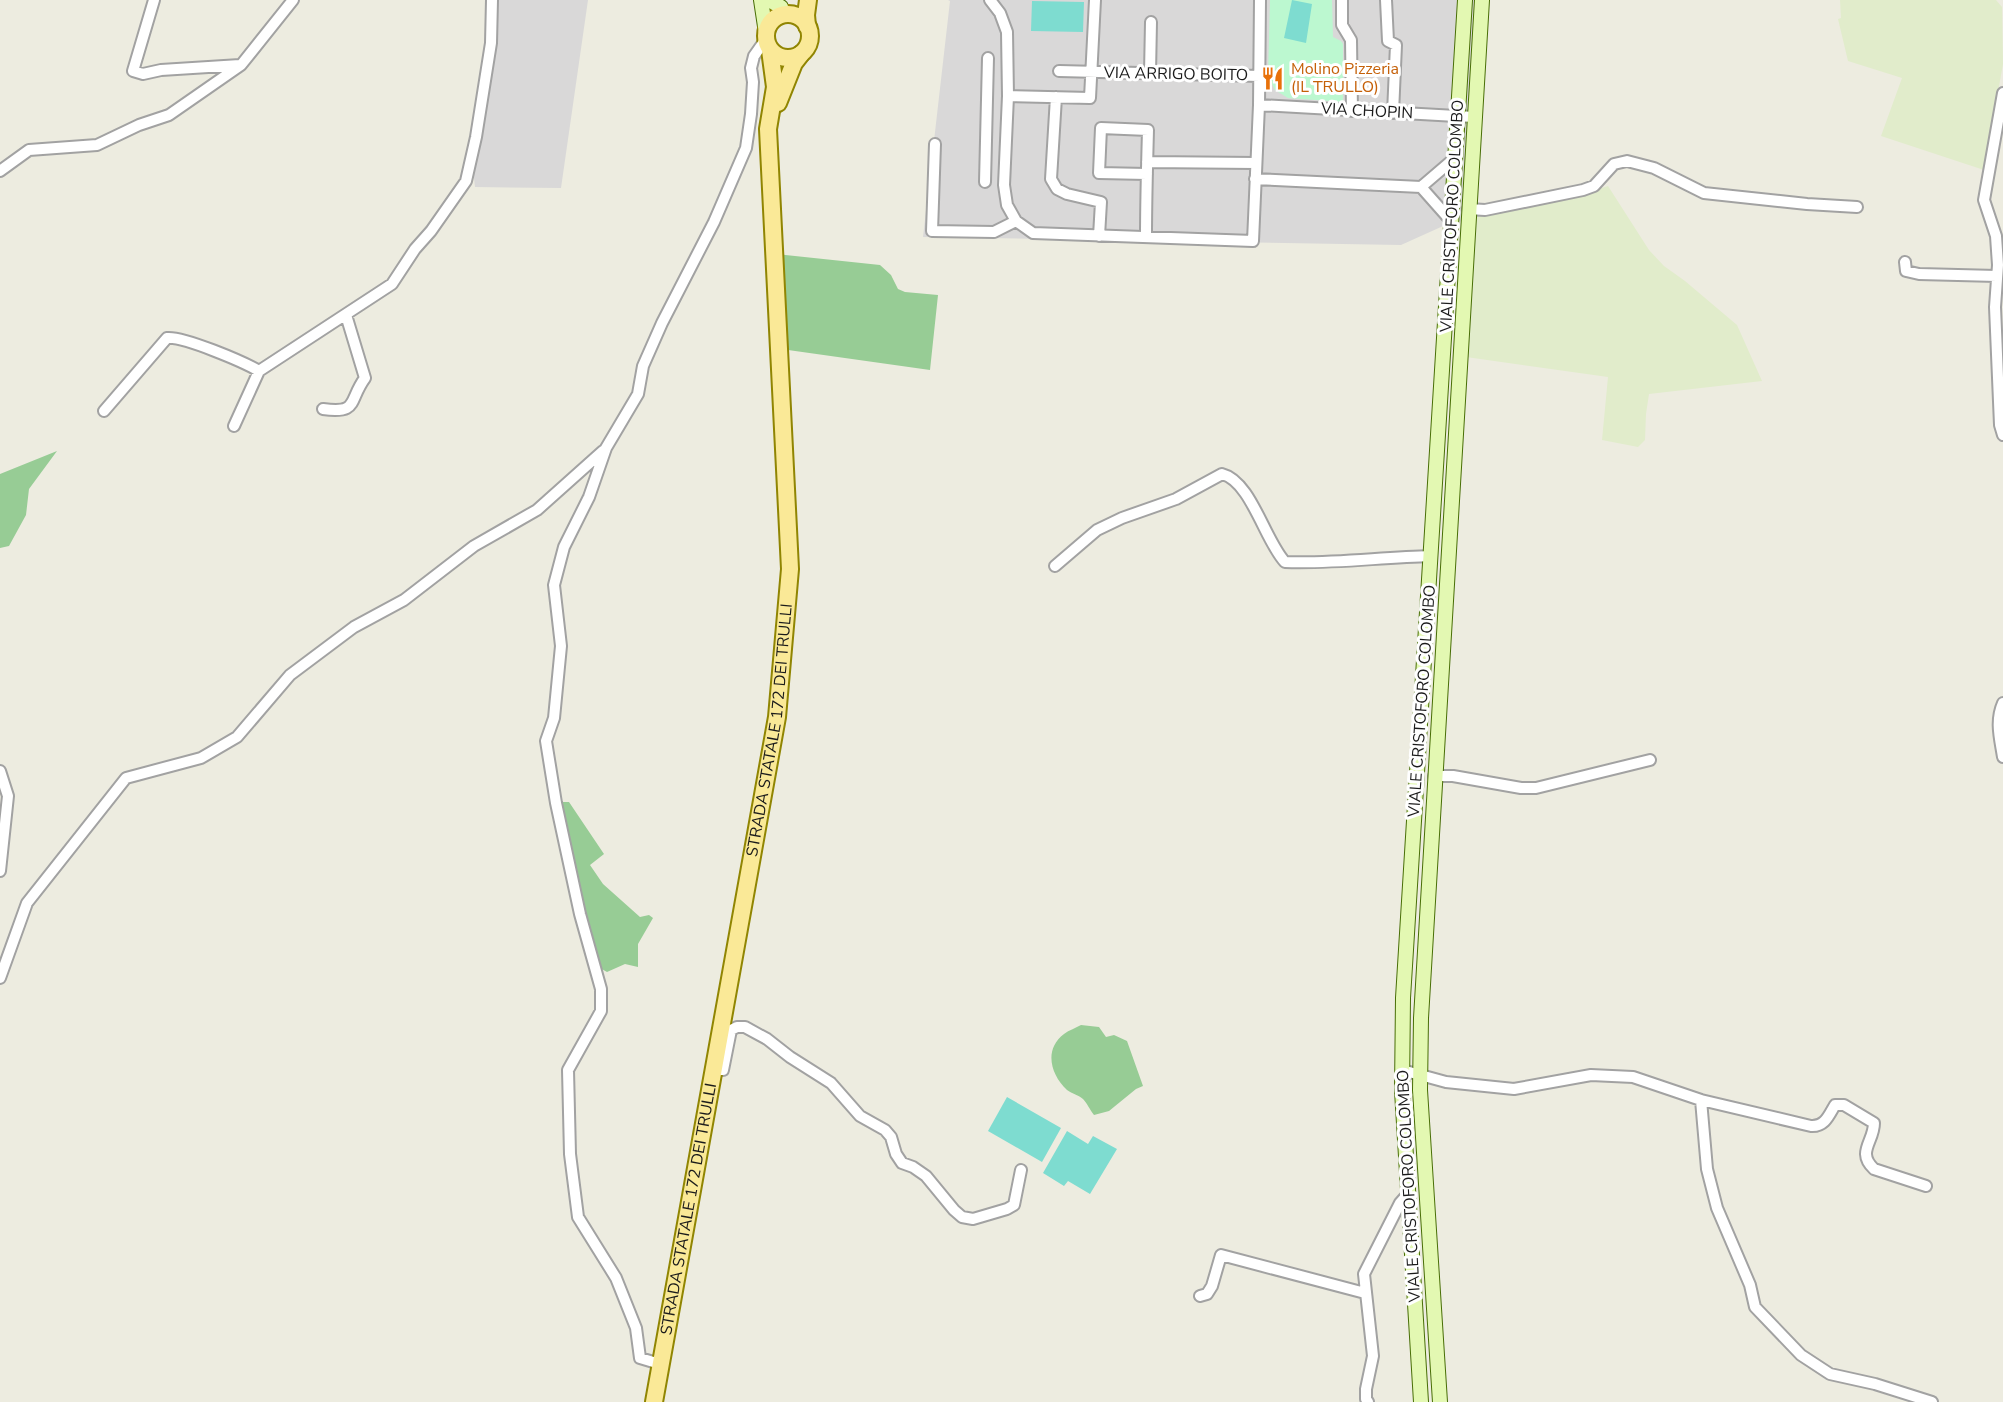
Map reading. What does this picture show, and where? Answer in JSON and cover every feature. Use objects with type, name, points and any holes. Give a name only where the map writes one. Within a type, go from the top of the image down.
[{"type":"main road","points":[[761,0],[777,50],[794,63],[768,129]]},
{"type":"main road","points":[[777,50],[809,41],[806,15],[808,0]]},
{"type":"main road","name":"VIALE CRISTOFORO COLOMBO","points":[[1421,1402],[1402,1070],[1403,998],[1466,0]]},
{"type":"main road","name":"VIALE CRISTOFORO COLOMBO","points":[[1440,1402],[1419,1073],[1434,776],[1482,0]]},
{"type":"main road","points":[[777,50],[771,22],[785,8],[803,20],[807,26]]},
{"type":"main road","name":"STRADA STATALE 172 DEI TRULLI","points":[[654,1402],[777,717],[790,569],[768,129],[775,87],[777,50]]},
{"type":"street","points":[[154,0],[133,71],[143,74],[161,70],[241,65]]},
{"type":"street","points":[[0,171],[29,150],[97,146],[139,125],[170,115],[241,65],[293,0]]},
{"type":"street","points":[[234,426],[259,371],[392,284],[466,181],[476,137],[491,44],[492,0]]},
{"type":"street","points":[[990,0],[1000,13],[1007,32],[1008,96],[1004,185],[1007,205],[1016,221],[1033,234],[1253,240],[1260,76],[1260,0]]},
{"type":"street","name":"VIA ARRIGO BOITO","points":[[1008,96],[1090,98],[1095,0]]},
{"type":"street","points":[[1342,0],[1342,25],[1351,40],[1352,111]]},
{"type":"street","points":[[1386,0],[1388,41],[1396,45],[1393,113]]},
{"type":"street","points":[[1150,73],[1151,22]]},
{"type":"street","points":[[660,1364],[640,1358],[636,1328],[616,1278],[578,1217],[570,1154],[568,1070],[601,1011],[601,990],[580,914],[556,803],[546,741],[554,718],[561,646],[554,585],[564,547],[589,497],[606,448],[639,394],[648,355],[714,222],[746,148],[751,114],[753,82],[751,68],[754,56],[777,50]]},
{"type":"street","points":[[753,82],[758,71],[777,50]]},
{"type":"street","points":[[986,182],[988,58]]},
{"type":"street","name":"VIA ARRIGO BOITO","points":[[1059,71],[1260,76]]},
{"type":"street","points":[[2003,93],[1984,200],[1996,236],[1998,276],[1995,306],[2000,424],[2003,435]]},
{"type":"street","points":[[1056,97],[1051,179],[1057,189],[1067,194],[1101,202],[1099,236]]},
{"type":"street","name":"VIA CHOPIN","points":[[1259,105],[1474,117]]},
{"type":"street","points":[[1146,237],[1148,130],[1101,128],[1099,173],[1147,174]]},
{"type":"street","points":[[935,144],[932,231],[994,232],[1016,221]]},
{"type":"street","points":[[986,150],[1006,150]]},
{"type":"street","points":[[1255,179],[1421,187],[1456,157]]},
{"type":"street","points":[[1468,209],[1485,210],[1583,190],[1594,186],[1614,164],[1627,161],[1654,168],[1704,193],[1857,207]]},
{"type":"street","points":[[1147,162],[1256,163]]},
{"type":"street","points":[[1421,187],[1452,222]]},
{"type":"street","points":[[1905,262],[1906,271],[1919,274],[1998,276]]},
{"type":"street","points":[[323,409],[340,412],[346,410],[365,378],[346,315]]},
{"type":"street","points":[[104,411],[167,338],[174,337],[197,345],[259,371]]},
{"type":"street","points":[[0,978],[27,903],[126,778],[201,758],[237,737],[290,675],[354,627],[404,600],[474,546],[537,510],[606,448]]},
{"type":"street","points":[[1055,566],[1097,530],[1122,518],[1176,499],[1222,474],[1230,476],[1250,501],[1270,541],[1285,562],[1311,563],[1431,556]]},
{"type":"street","points":[[1435,483],[1452,484]]},
{"type":"street","points":[[2003,703],[1998,725],[2003,757]]},
{"type":"street","points":[[1434,776],[1453,776],[1521,788],[1536,788],[1650,760]]},
{"type":"street","points":[[0,771],[8,796],[0,871]]},
{"type":"street","points":[[714,1070],[723,1070],[731,1030],[745,1027],[767,1039],[790,1057],[831,1083],[860,1116],[885,1130],[891,1137],[896,1154],[902,1163],[926,1176],[962,1217],[973,1219],[1014,1205],[1021,1170]]},
{"type":"street","points":[[1402,1070],[1446,1082],[1514,1089],[1591,1075],[1633,1077],[1701,1100],[1812,1126],[1817,1126],[1827,1120],[1835,1105],[1844,1105],[1874,1123],[1865,1157],[1874,1169],[1926,1186]]},
{"type":"street","points":[[1701,1100],[1707,1169],[1717,1208],[1750,1285],[1755,1307],[1802,1355],[1830,1374],[1875,1384],[1932,1402]]},
{"type":"street","points":[[1368,1402],[1366,1389],[1373,1356],[1364,1274],[1400,1203],[1408,1194]]},
{"type":"street","points":[[1200,1296],[1207,1294],[1212,1286],[1221,1255],[1365,1293]]},
{"type":"shaded area","points":[[491,0],[588,0],[561,188],[475,187],[472,160]]},
{"type":"shaded area","points":[[948,0],[1484,0],[1468,221],[1452,222],[1401,245],[923,237],[950,1]]},
{"type":"shaded area","points":[[1292,0],[1312,4],[1306,43],[1284,38]]},
{"type":"shaded area","points":[[1032,1],[1084,2],[1083,32],[1031,31]]},
{"type":"shaded area","points":[[1007,1097],[1061,1128],[1042,1162],[988,1131]]},
{"type":"shaded area","points":[[1067,1131],[1088,1144],[1093,1136],[1117,1149],[1090,1194],[1068,1181],[1064,1186],[1043,1173]]},
{"type":"green space","points":[[1270,0],[1332,0],[1333,37],[1343,44],[1343,102],[1288,98],[1275,90],[1268,76]]},
{"type":"green space","points":[[1840,0],[1996,0],[2002,7],[2003,64],[1984,170],[1881,136],[1902,78],[1848,61],[1838,19],[1841,18]]},
{"type":"green space","points":[[1608,186],[1649,250],[1664,266],[1737,325],[1762,381],[1649,394],[1645,440],[1638,447],[1602,440],[1608,377],[1466,357],[1477,214],[1581,195]]},
{"type":"green space","points":[[776,254],[880,265],[891,275],[898,289],[905,292],[938,295],[930,370],[781,349]]},
{"type":"green space","points":[[57,451],[29,489],[26,515],[9,546],[0,548],[0,474]]},
{"type":"green space","points":[[559,802],[569,802],[604,854],[590,865],[603,884],[640,917],[649,915],[653,918],[638,944],[638,967],[625,964],[607,972],[600,968]]},
{"type":"green space","points":[[1081,1025],[1099,1027],[1106,1037],[1114,1035],[1127,1041],[1143,1086],[1109,1111],[1094,1115],[1080,1096],[1067,1090],[1061,1084],[1053,1069],[1052,1054],[1058,1040]]},
{"type":"place","name":"Molino Pizzeria (IL TRULLO)","points":[[1273,78]]}]
